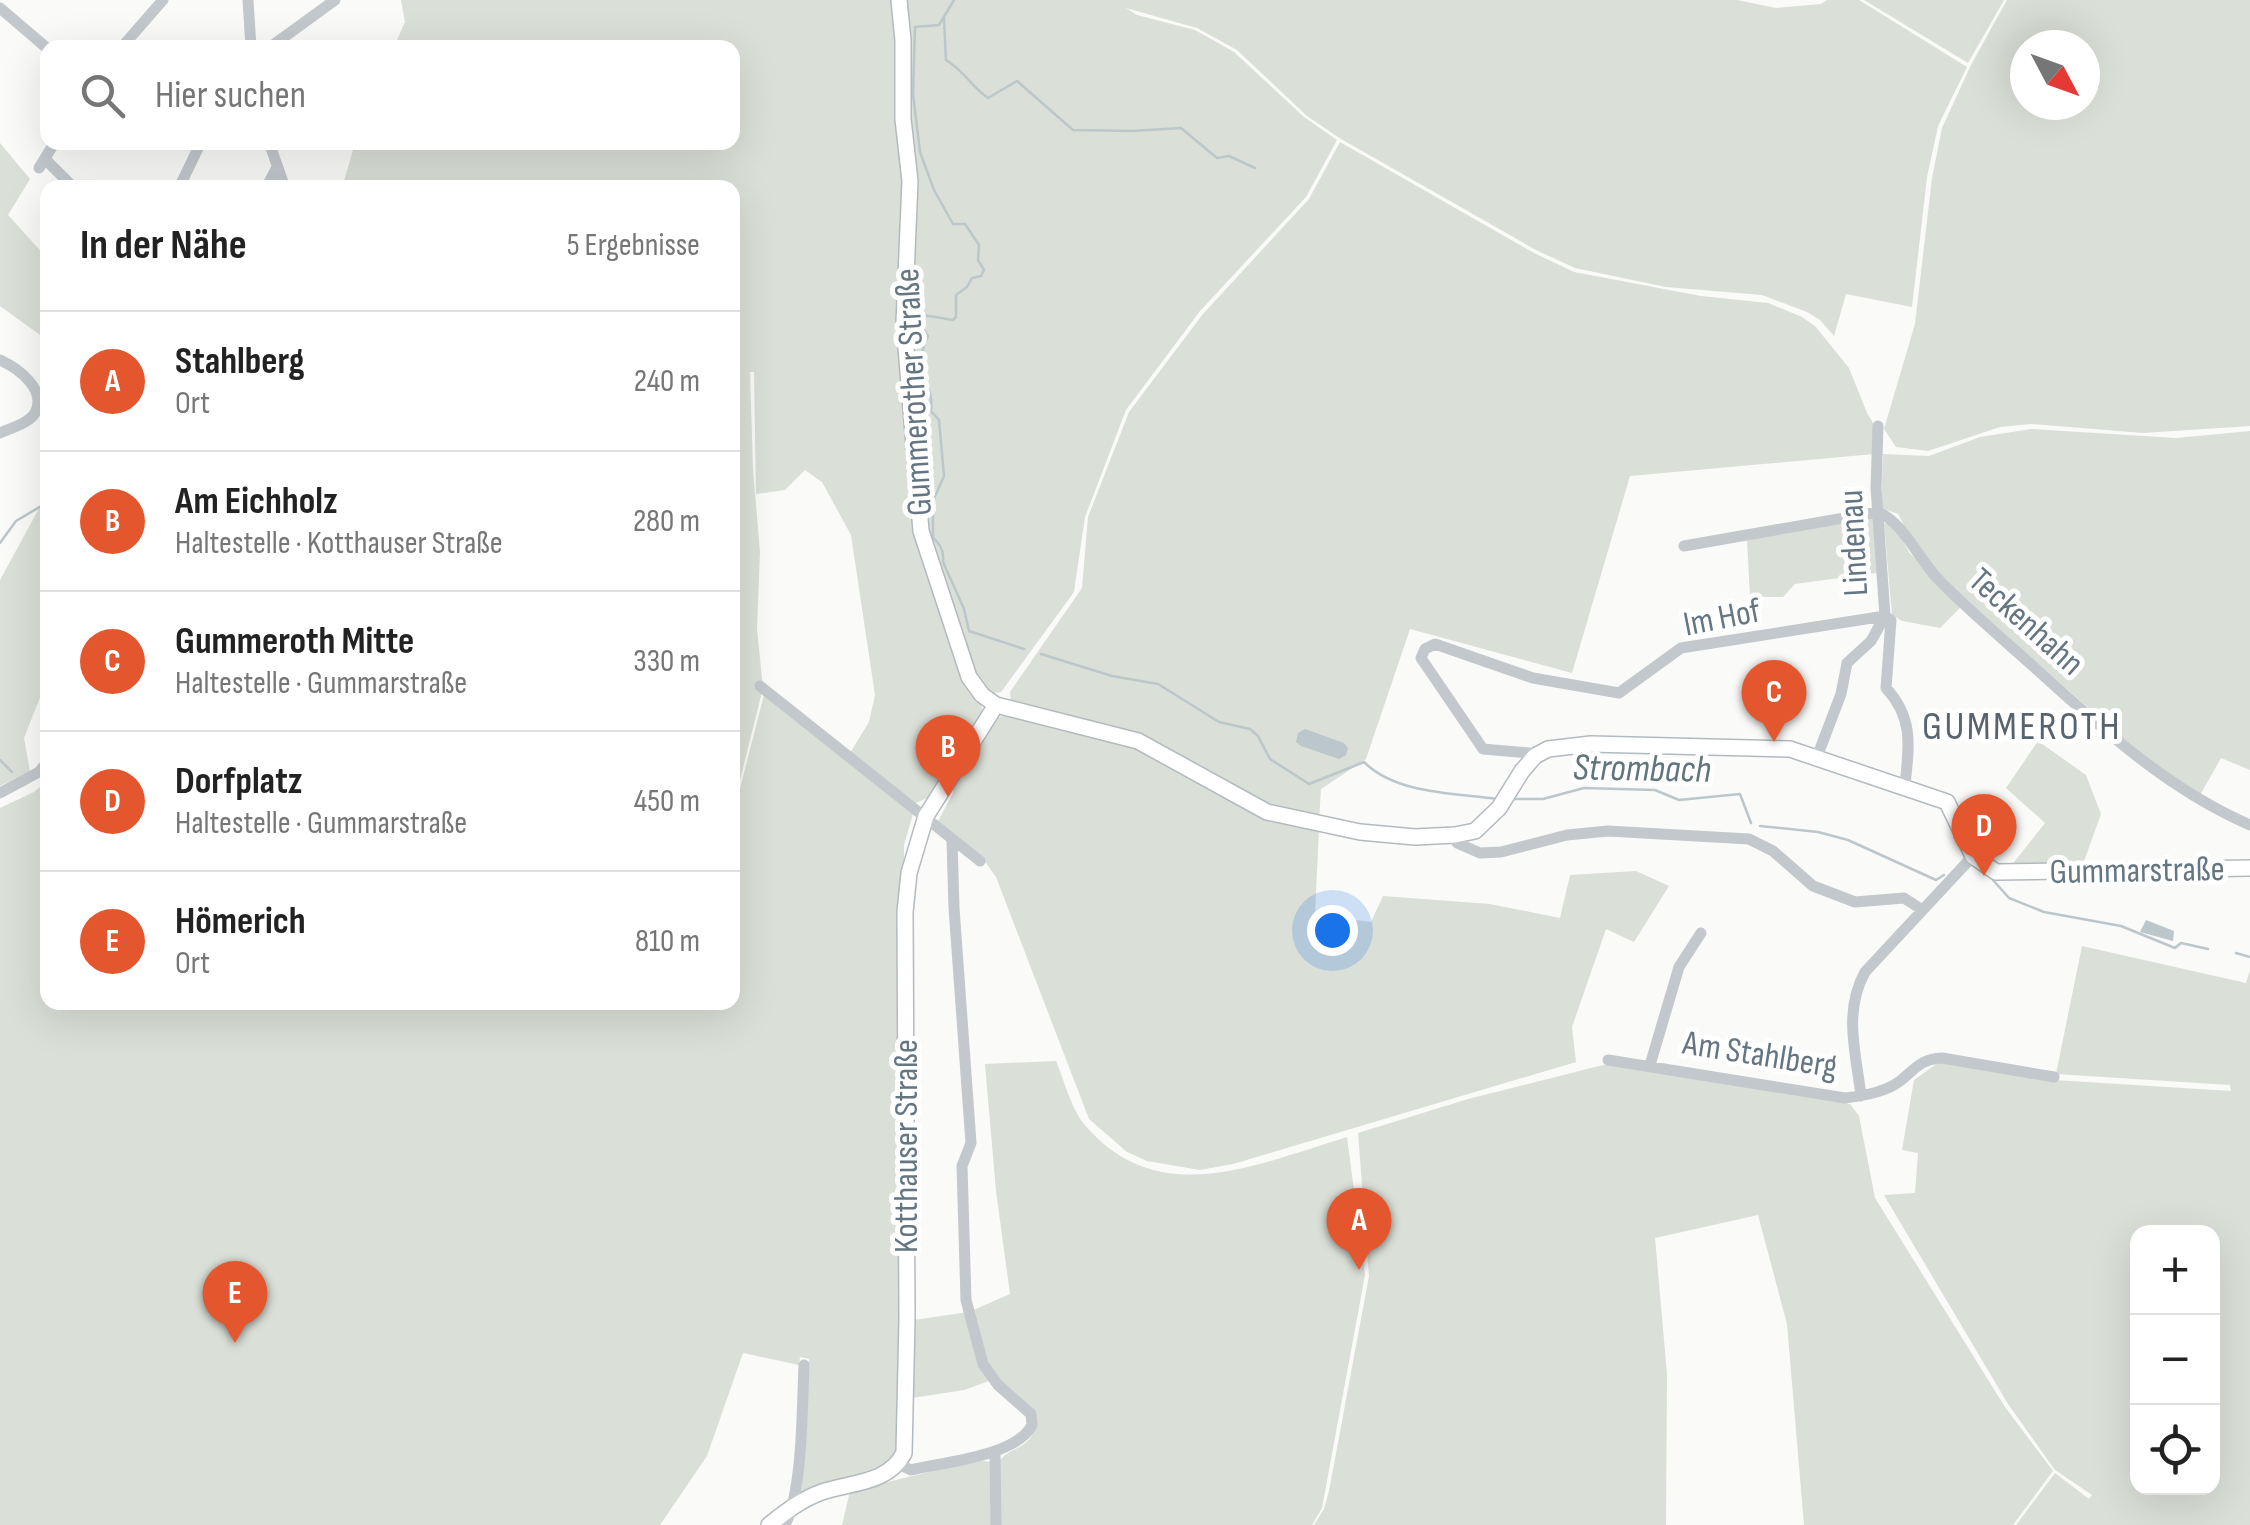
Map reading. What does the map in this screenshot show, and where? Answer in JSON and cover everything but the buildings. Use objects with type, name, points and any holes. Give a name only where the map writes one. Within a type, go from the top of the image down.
[{"type":"street","points":[[128,40],[163,0]]},
{"type":"street","points":[[248,0],[250,40]]},
{"type":"street","points":[[281,40],[335,0]]},
{"type":"street","name":"Gummerother Straße","points":[[899,0],[903,119],[910,181],[904,324],[921,531],[969,677],[982,695],[996,705]]},
{"type":"street","points":[[0,8],[40,42]]},
{"type":"street","points":[[51,150],[42,163],[64,180]]},
{"type":"street","points":[[183,180],[197,150]]},
{"type":"street","points":[[271,150],[281,180]]},
{"type":"street","points":[[270,180],[276,170]]},
{"type":"street","points":[[0,360],[31,381],[38,396],[36,410],[28,420],[0,432]]},
{"type":"street","name":"Lindenau","points":[[1817,757],[1841,694],[1847,664],[1871,641],[1885,616],[1878,512],[1878,426]]},
{"type":"street","points":[[1684,546],[1878,512]]},
{"type":"street","name":"Teckenhahn","points":[[1878,512],[1894,518],[1937,578],[2085,712],[2194,798],[2250,825]]},
{"type":"street","points":[[1885,616],[1892,620],[1886,688],[1907,718],[1910,730],[1905,785]]},
{"type":"street","name":"Im Hof","points":[[1535,756],[1529,752],[1483,750],[1422,658],[1425,648],[1435,644],[1532,678],[1619,694],[1681,648],[1885,616]]},
{"type":"street","points":[[760,686],[980,862]]},
{"type":"street","points":[[996,705],[1138,742],[1267,812],[1360,832],[1415,836],[1475,831],[1489,821],[1535,756],[1548,750],[1591,744],[1774,748],[1817,757],[1905,785],[1947,802],[1972,856],[1865,972],[1856,989],[1851,1006],[1861,1096],[1892,1086],[1929,1059],[2054,1077]]},
{"type":"street","name":"Kotthauser Straße","points":[[898,1464],[905,1443],[905,912],[909,873],[926,816],[996,705]]},
{"type":"street","points":[[0,793],[40,771]]},
{"type":"street","points":[[1455,835],[1456,843],[1480,852],[1501,852],[1568,835],[1608,831],[1749,839],[1772,852],[1813,886],[1855,902],[1904,898],[1921,909]]},
{"type":"street","points":[[768,1525],[821,1492],[874,1479],[898,1464],[911,1470],[995,1452],[1022,1440],[1032,1425],[1032,1414],[998,1385],[983,1364],[966,1300],[962,1166],[971,1142],[952,841]]},
{"type":"street","name":"Gummarstraße","points":[[1972,856],[1985,867],[2010,874],[2250,868]]},
{"type":"street","name":"Am Stahlberg","points":[[1650,1065],[1679,967],[1701,933]]},
{"type":"street","name":"Am Stahlberg","points":[[1608,1060],[1786,1090],[1845,1098],[1861,1096]]},
{"type":"street","points":[[785,1525],[792,1507],[800,1454],[804,1364]]},
{"type":"street","points":[[995,1452],[996,1525]]},
{"type":"shaded area","points":[[401,0],[1737,0],[1776,8],[1821,4],[1827,0],[1859,0],[1967,67],[1938,126],[1927,177],[1912,307],[1846,294],[1834,336],[1807,312],[1762,295],[1666,287],[1575,268],[1536,250],[1341,139],[1307,116],[1237,50],[1197,28],[1126,8],[1137,15],[1195,30],[1234,52],[1304,117],[1337,140],[1306,197],[1200,311],[1126,410],[1085,517],[1074,592],[1001,692],[989,694],[974,676],[917,532],[983,715],[929,797],[914,804],[850,753],[869,722],[875,695],[851,535],[822,482],[805,470],[785,490],[756,494],[754,372],[750,372],[753,470],[760,552],[757,629],[763,688],[740,780],[740,180],[344,180],[353,150],[740,150],[740,40],[397,40],[405,22]]},
{"type":"shaded area","points":[[1864,0],[2004,0],[1968,63]]},
{"type":"shaded area","points":[[2007,0],[2250,0],[2250,426],[2143,433],[2031,424],[2000,427],[1928,451],[1896,447],[1884,429],[1915,324],[1932,178],[1942,128]]},
{"type":"shaded area","points":[[1340,142],[1574,272],[1701,296],[1768,303],[1802,317],[1815,326],[1849,368],[1875,426],[1874,454],[1630,476],[1572,673],[1410,629],[1366,759],[1321,789],[1319,820],[1275,810],[1201,766],[1140,737],[1011,704],[1010,692],[1082,588],[1088,517],[1129,412],[1203,314],[1309,199]]},
{"type":"shaded area","points":[[0,143],[30,179],[8,215],[40,250],[40,335],[0,306]]},
{"type":"shaded area","points":[[2031,429],[2176,438],[2250,431],[2250,770],[2221,758],[2199,797],[2153,765],[1939,576],[1915,546],[1898,514],[1881,508],[1883,454],[1929,456],[1980,437]]},
{"type":"shaded area","points":[[40,507],[40,698],[24,738],[30,771],[0,786],[0,580]]},
{"type":"shaded area","points":[[1874,517],[1877,573],[1795,584],[1783,597],[1750,597],[1747,540]]},
{"type":"shaded area","points":[[1891,521],[1909,552],[1961,607],[1940,628],[1902,621],[1892,615],[1884,524]]},
{"type":"shaded area","points":[[765,691],[913,814],[904,845],[901,1446],[888,1466],[805,1495],[799,1493],[809,1359],[800,1357],[799,1365],[743,1353],[707,1456],[660,1525],[0,1525],[0,808],[40,787],[40,1010],[740,1010],[740,789]]},
{"type":"shaded area","points":[[1006,715],[1137,746],[1319,828],[1315,915],[1371,922],[1383,896],[1490,904],[1560,918],[1570,875],[1636,871],[1669,886],[1634,942],[1606,929],[1572,1027],[1576,1062],[1233,1164],[1200,1170],[1147,1161],[1127,1152],[1089,1119],[996,877],[983,859],[938,821],[953,793],[954,780],[993,719]]},
{"type":"shaded area","points":[[1305,729],[1344,743],[1348,748],[1346,755],[1339,759],[1301,746],[1296,742],[1298,733]]},
{"type":"shaded area","points":[[2038,741],[2086,775],[2101,814],[2083,864],[2011,866],[2045,823],[2006,788]]},
{"type":"shaded area","points":[[2146,920],[2174,931],[2173,941],[2140,932]]},
{"type":"shaded area","points":[[2082,946],[2246,983],[2250,970],[2250,1525],[2016,1525],[2055,1473],[2089,1499],[2092,1495],[2055,1470],[2008,1404],[1884,1195],[1915,1193],[1918,1153],[1902,1150],[1914,1080],[1939,1062],[2054,1080],[2231,1091],[2230,1085],[2056,1074]]},
{"type":"shaded area","points":[[1056,1061],[1084,1124],[1113,1151],[1144,1167],[1176,1174],[1210,1174],[1278,1159],[1347,1137],[1365,1275],[1322,1508],[1312,1525],[998,1525],[998,1463],[1029,1440],[1037,1424],[987,1364],[971,1311],[1010,1294],[985,1064]]},
{"type":"shaded area","points":[[1607,1064],[1850,1104],[1859,1116],[1875,1198],[2005,1407],[2053,1471],[2013,1525],[1804,1525],[1787,1324],[1758,1215],[1655,1238],[1667,1374],[1666,1525],[1314,1525],[1329,1491],[1369,1276],[1358,1133],[1468,1099]]},
{"type":"shaded area","points":[[968,1312],[989,1381],[964,1390],[912,1398],[914,1320]]},
{"type":"shaded area","points":[[979,1460],[990,1462],[996,1525],[842,1525],[850,1491]]},
{"type":"waterway","name":"Strombach","points":[[954,0],[939,25],[915,27],[913,94],[920,152],[934,190],[953,224],[965,224],[979,245],[978,260],[984,270],[956,295],[953,320],[923,315],[919,323],[928,336],[922,368],[931,411],[939,420],[944,476],[933,501],[933,538],[941,548],[969,631],[1024,649]]},
{"type":"waterway","points":[[944,19],[946,60],[988,98],[1017,81],[1073,130],[1181,128],[1217,158],[1229,156],[1255,168]]},
{"type":"waterway","points":[[0,543],[16,521],[40,507]]},
{"type":"waterway","name":"Strombach","points":[[1041,654],[1112,676],[1158,684],[1219,722],[1250,729],[1270,759],[1309,784],[1364,762],[1377,773],[1409,786],[1497,799]]},
{"type":"waterway","points":[[0,760],[12,772]]},
{"type":"waterway","name":"Strombach","points":[[1513,799],[1543,799],[1584,788],[1655,790],[1679,800],[1740,794],[1751,823]]},
{"type":"waterway","name":"Strombach","points":[[1760,826],[1818,832],[1848,840],[1936,880],[1944,875]]},
{"type":"waterway","name":"Strombach","points":[[1993,880],[2009,898],[2044,912],[2121,926],[2175,948],[2181,943],[2208,949]]},
{"type":"waterway","name":"Strombach","points":[[2236,953],[2250,957]]},
{"type":"place","name":"Gummeroth Mitte","points":[[1774,742]]},
{"type":"place","name":"Am Eichholz","points":[[948,797]]},
{"type":"place","name":"Dorfplatz","points":[[1984,876]]},
{"type":"place","name":"Stahlberg","points":[[1359,1270]]},
{"type":"place","name":"Hömerich","points":[[235,1343]]},
{"type":"district","name":"GUMMEROTH","points":[[2022,727]]}]
